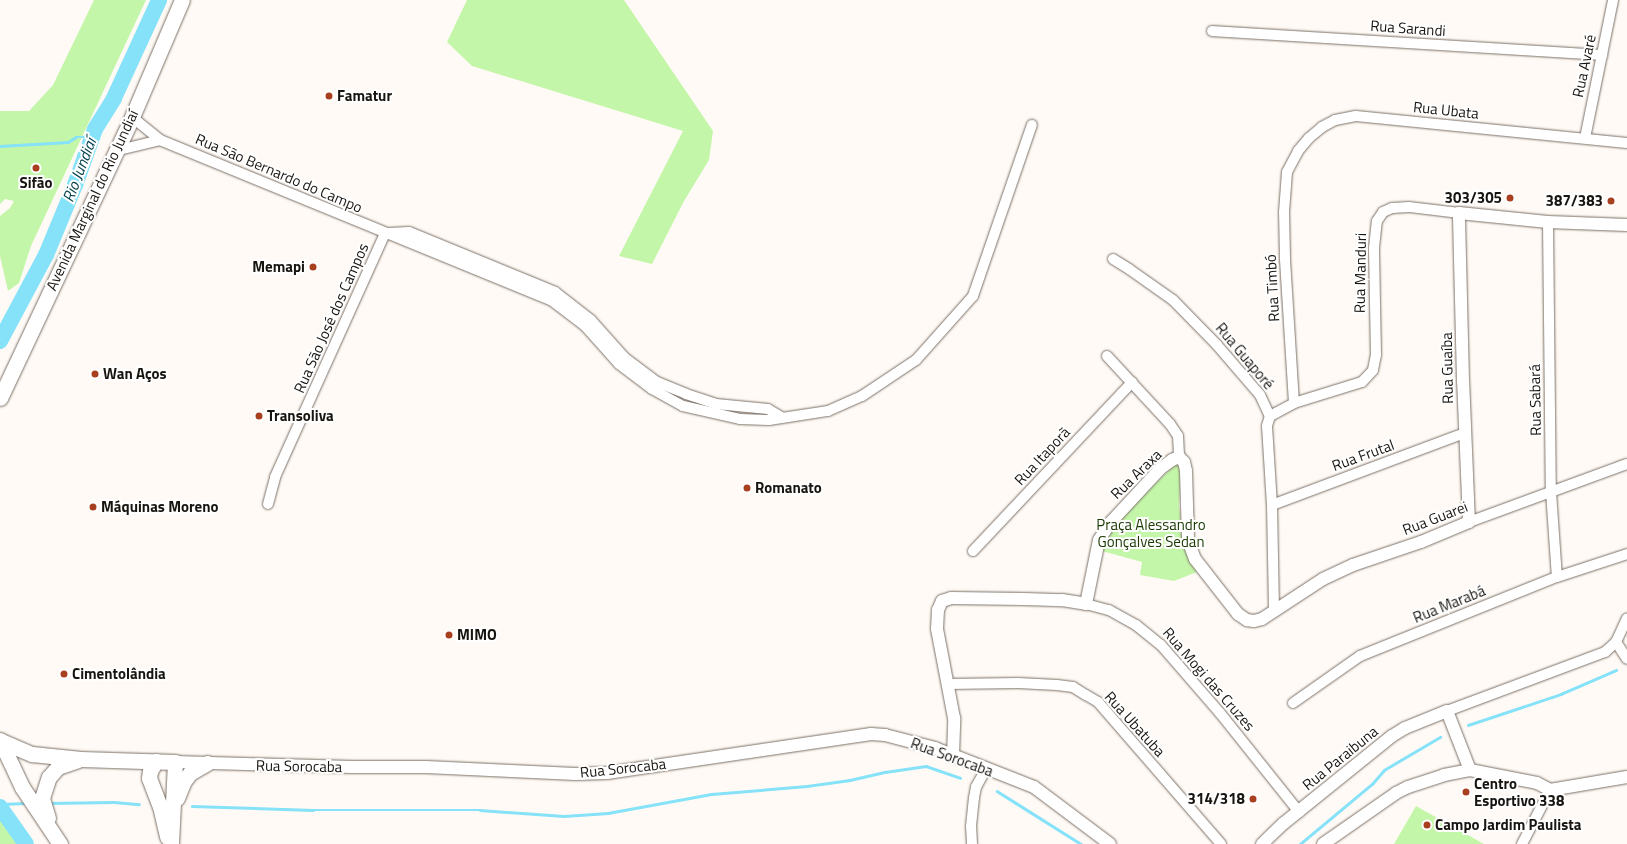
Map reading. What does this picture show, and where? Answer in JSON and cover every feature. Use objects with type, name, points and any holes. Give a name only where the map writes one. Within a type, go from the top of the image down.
[{"type":"main road","name":"Avenida Marginal do Rio Jundiaí","points":[[0,398],[132,117],[182,0]]},
{"type":"main road","points":[[0,740],[32,754],[81,759]]},
{"type":"main road","points":[[0,740],[22,787],[60,843]]},
{"type":"main road","points":[[60,843],[43,807],[43,790],[49,777],[58,767],[65,763],[81,759]]},
{"type":"main road","name":"Rua Sorocaba","points":[[81,759],[175,762]]},
{"type":"main road","points":[[120,760],[129,764],[149,778]]},
{"type":"main road","points":[[156,761],[150,771],[149,778],[160,806],[169,844]]},
{"type":"main road","points":[[173,820],[175,762]]},
{"type":"main road","points":[[169,844],[178,793],[190,773],[207,763]]},
{"type":"street","name":"Rua Avaré","points":[[1585,138],[1613,0]]},
{"type":"street","name":"Rua Sarandi","points":[[1212,31],[1602,55]]},
{"type":"street","name":"Rua Ubata","points":[[1287,172],[1298,151],[1309,138],[1322,127],[1335,120],[1356,116],[1627,143]]},
{"type":"street","name":"Rua São Bernardo do Campo","points":[[132,117],[160,140],[551,300],[585,326],[619,364],[652,389],[683,406],[740,419],[769,420],[828,411],[862,396],[916,360],[973,296],[1032,125]]},
{"type":"street","points":[[115,151],[160,140]]},
{"type":"street","name":"Rua Timbó","points":[[1287,172],[1284,212],[1285,258],[1294,403]]},
{"type":"street","name":"Rua Manduri","points":[[1270,416],[1294,403],[1362,382],[1373,370],[1376,355],[1374,248],[1377,222],[1383,212],[1392,208],[1409,207],[1548,222],[1627,225]]},
{"type":"street","name":"Rua Guaíba","points":[[1459,213],[1464,433],[1469,522]]},
{"type":"street","name":"Rua Sabará","points":[[1548,222],[1551,492],[1557,577]]},
{"type":"street","name":"Rua São José dos Campos","points":[[268,504],[275,477],[385,233]]},
{"type":"street","name":"Rua Guaporé","points":[[1113,259],[1129,268],[1173,300],[1241,370],[1260,395],[1270,416]]},
{"type":"street","points":[[1107,356],[1170,424],[1178,436],[1179,457]]},
{"type":"street","name":"Rua Itaporã","points":[[973,551],[1132,382]]},
{"type":"street","points":[[1270,416],[1267,426],[1272,505],[1274,611]]},
{"type":"street","name":"Rua Frutal","points":[[1272,505],[1464,433]]},
{"type":"street","name":"Rua Guarei","points":[[1179,457],[1184,462],[1186,471],[1188,540],[1195,559],[1238,614],[1247,620],[1254,621],[1274,611],[1324,579],[1353,565],[1421,542],[1469,522],[1627,464]]},
{"type":"street","name":"Rua Araxa","points":[[1086,604],[1099,540],[1110,523],[1161,468],[1179,457]]},
{"type":"street","name":"Rua Marabá","points":[[1293,703],[1360,656],[1557,577],[1627,554]]},
{"type":"street","name":"Rua Mogi das Cruzes","points":[[948,684],[937,629],[938,610],[942,601],[950,598],[1062,600],[1109,610],[1136,625],[1161,644],[1220,713],[1299,812]]},
{"type":"street","points":[[1470,770],[1447,711],[1605,652],[1616,642],[1627,618]]},
{"type":"street","points":[[1616,642],[1627,659]]},
{"type":"street","name":"Rua Ubatuba","points":[[948,684],[1018,683],[1073,687],[1098,702],[1221,844]]},
{"type":"street","points":[[948,684],[954,718],[953,756]]},
{"type":"street","name":"Rua Paraibuna","points":[[1262,844],[1392,736],[1405,728],[1447,711]]},
{"type":"street","name":"Rua Sorocaba","points":[[175,762],[426,767],[575,774],[607,773],[871,734],[909,741],[1034,787],[1110,844]]},
{"type":"street","points":[[972,844],[970,826],[976,787],[986,769]]},
{"type":"street","points":[[1323,844],[1358,818],[1408,787],[1444,775],[1470,770],[1537,783],[1550,790],[1627,777]]},
{"type":"street","points":[[1522,844],[1550,790]]},
{"type":"green space","points":[[94,0],[146,0],[31,246],[19,283],[8,291],[0,256],[0,216],[10,208],[14,201],[5,199],[0,204],[0,111],[29,111],[53,85]]},
{"type":"green space","points":[[467,0],[624,0],[713,131],[709,160],[684,201],[652,264],[619,256],[683,131],[472,66],[447,42]]},
{"type":"green space","name":"Praça Alessandro Gonçalves Sedan","points":[[1176,464],[1181,469],[1179,505],[1183,541],[1197,572],[1174,581],[1140,575],[1142,562],[1102,551],[1112,530],[1136,502]]},
{"type":"green space","name":"Campo Jardim Paulista","points":[[1416,806],[1484,844],[1394,844]]},
{"type":"green space","points":[[0,814],[2,816],[23,844],[0,844]]},
{"type":"waterway","name":"Rio Jundiaí","points":[[0,341],[46,255],[75,185],[95,129],[114,98],[159,0]]},
{"type":"waterway","points":[[0,146],[68,142],[76,137],[92,137]]},
{"type":"waterway","points":[[1468,725],[1561,694],[1616,670]]},
{"type":"waterway","points":[[1300,844],[1372,784],[1384,770],[1440,737]]},
{"type":"waterway","points":[[192,806],[313,810],[480,810],[564,816],[608,813],[712,794],[807,786],[850,780],[885,772],[926,766],[960,778]]},
{"type":"waterway","points":[[997,791],[1081,844]]},
{"type":"waterway","points":[[48,803],[114,802],[139,804]]},
{"type":"waterway","points":[[0,804],[27,803]]},
{"type":"waterway","name":"Rio Jundiaí","points":[[0,807],[26,844]]},
{"type":"place","name":"Famatur","points":[[329,96]]},
{"type":"place","name":"Sifão","points":[[36,168]]},
{"type":"place","name":"303/305","points":[[1510,198]]},
{"type":"place","name":"387/383","points":[[1611,201]]},
{"type":"place","name":"Memapi","points":[[313,267]]},
{"type":"place","name":"Wan Aços","points":[[95,374]]},
{"type":"place","name":"Transoliva","points":[[259,416]]},
{"type":"place","name":"Romanato","points":[[747,488]]},
{"type":"place","name":"Máquinas Moreno","points":[[93,507]]},
{"type":"place","name":"MIMO","points":[[449,635]]},
{"type":"place","name":"Cimentolândia","points":[[64,674]]},
{"type":"place","name":"Centro Esportivo 338","points":[[1466,792]]},
{"type":"place","name":"314/318","points":[[1253,799]]},
{"type":"place","name":"Campo Jardim Paulista","points":[[1427,825]]}]
